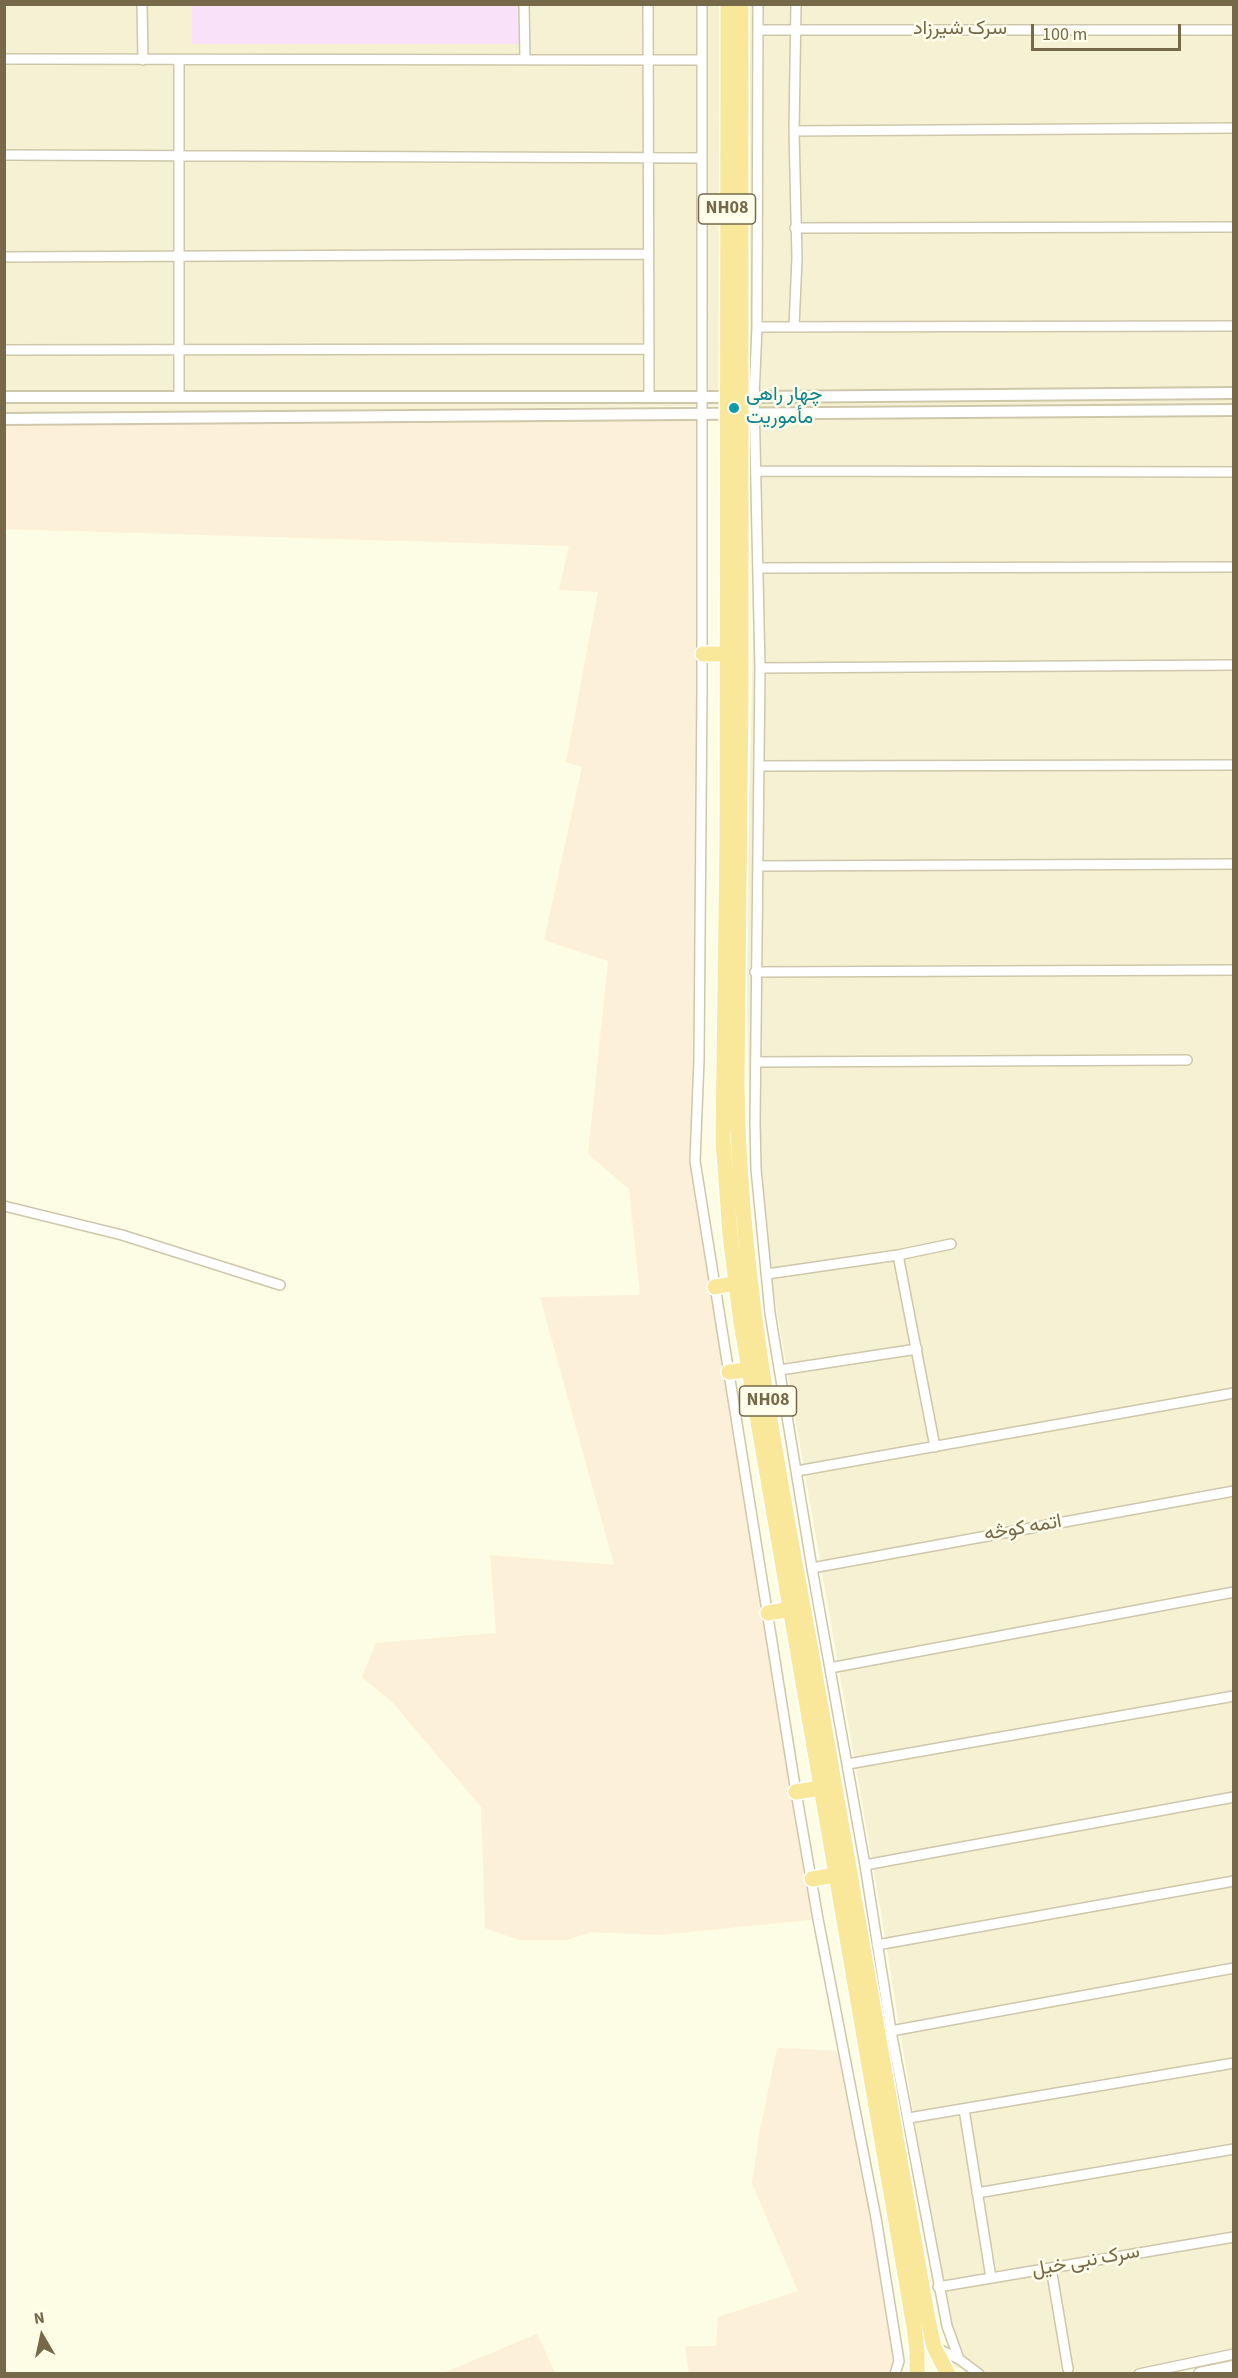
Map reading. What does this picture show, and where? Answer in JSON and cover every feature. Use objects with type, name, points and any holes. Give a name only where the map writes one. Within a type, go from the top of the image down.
[{"type":"highway","name":"NH08","points":[[728,4],[742,413],[737,1144],[747,1262],[762,1365],[848,1867],[934,2347],[948,2373]]},
{"type":"highway","name":"NH08","points":[[741,4],[741,397]]},
{"type":"highway","name":"NH08","points":[[742,413],[727,654],[723,1147],[730,1235],[749,1370],[914,2327],[917,2351],[915,2373]]},
{"type":"highway","points":[[703,654],[727,654]]},
{"type":"highway","points":[[716,1287],[736,1283]]},
{"type":"highway","points":[[729,1372],[749,1370]]},
{"type":"highway","points":[[768,1613],[791,1610]]},
{"type":"highway","points":[[796,1792],[821,1788]]},
{"type":"highway","points":[[812,1879],[836,1875]]},
{"type":"main road","points":[[1200,2373],[1233,2367]]},
{"type":"street","points":[[142,4],[143,60]]},
{"type":"street","points":[[524,4],[525,59]]},
{"type":"street","points":[[648,4],[649,396]]},
{"type":"street","points":[[702,4],[703,654],[699,1060],[695,1161],[796,1792],[874,2207],[899,2361],[896,2373]]},
{"type":"street","points":[[741,397],[757,327],[758,4]]},
{"type":"street","points":[[794,327],[797,258],[794,131],[796,4]]},
{"type":"street","name":"سرک شیرزاد","points":[[758,30],[1233,30]]},
{"type":"street","points":[[4,59],[702,60]]},
{"type":"street","points":[[178,397],[179,60]]},
{"type":"street","points":[[794,131],[1233,128]]},
{"type":"street","points":[[4,155],[701,158]]},
{"type":"street","points":[[795,228],[1233,227]]},
{"type":"street","points":[[4,257],[648,254]]},
{"type":"street","points":[[757,327],[1233,326]]},
{"type":"street","points":[[4,350],[649,349]]},
{"type":"street","points":[[4,397],[741,397],[1233,393]]},
{"type":"street","points":[[4,419],[702,412],[1233,410]]},
{"type":"street","points":[[742,413],[757,471],[760,668],[755,1122],[756,1170],[770,1312],[812,1568],[865,1865],[891,2031],[909,2118],[938,2287],[947,2326],[959,2359]]},
{"type":"street","points":[[757,471],[1233,472]]},
{"type":"street","points":[[758,568],[1233,567]]},
{"type":"street","points":[[760,668],[1233,664]]},
{"type":"street","points":[[759,766],[1233,765]]},
{"type":"street","points":[[759,866],[1233,864]]},
{"type":"street","points":[[755,972],[1233,970]]},
{"type":"street","points":[[757,1062],[1187,1060]]},
{"type":"street","points":[[4,1206],[122,1234],[280,1285]]},
{"type":"street","points":[[767,1274],[898,1255],[951,1244]]},
{"type":"street","points":[[898,1255],[918,1349],[935,1447]]},
{"type":"street","points":[[780,1370],[918,1349]]},
{"type":"street","points":[[797,1471],[1233,1393]]},
{"type":"street","name":"اتمه کوڅه","points":[[812,1568],[1233,1491]]},
{"type":"street","points":[[830,1668],[1233,1592]]},
{"type":"street","points":[[848,1764],[1233,1696]]},
{"type":"street","points":[[865,1865],[1233,1797]]},
{"type":"street","points":[[877,1945],[1233,1881]]},
{"type":"street","points":[[891,2031],[1233,1968]]},
{"type":"street","points":[[909,2118],[1233,2064]]},
{"type":"street","points":[[964,2109],[991,2278]]},
{"type":"street","points":[[977,2193],[1233,2149]]},
{"type":"street","name":"سرک نبی خیل","points":[[938,2287],[1233,2237]]},
{"type":"street","points":[[1051,2268],[1068,2369]]},
{"type":"street","points":[[934,2347],[959,2359],[979,2373]]},
{"type":"street","points":[[1139,2373],[1233,2355]]},
{"type":"street","points":[[899,2361],[915,2373]]},
{"type":"shaded area","points":[[4,5],[1233,5],[1233,2358],[1155,2374],[988,2374],[954,2367],[881,1912],[752,1168],[745,966],[759,405],[5,414]]},
{"type":"shaded area","points":[[192,5],[518,5],[519,44],[192,44]]},
{"type":"shaded area","points":[[702,412],[695,1161],[818,1919],[659,1935],[591,1932],[567,1940],[519,1940],[485,1928],[481,1807],[393,1703],[362,1677],[376,1643],[496,1633],[490,1555],[614,1565],[540,1297],[640,1295],[629,1189],[588,1154],[608,961],[544,940],[582,767],[566,762],[598,592],[559,590],[569,546],[5,529],[5,419]]},
{"type":"shaded area","points":[[777,2048],[845,2051],[899,2361],[895,2373],[689,2373],[685,2346],[716,2346],[718,2317],[798,2291],[752,2183],[759,2135]]},
{"type":"shaded area","points":[[537,2334],[555,2373],[443,2373]]},
{"type":"place","name":"چهار راهی مأموریت","points":[[734,408]]}]
